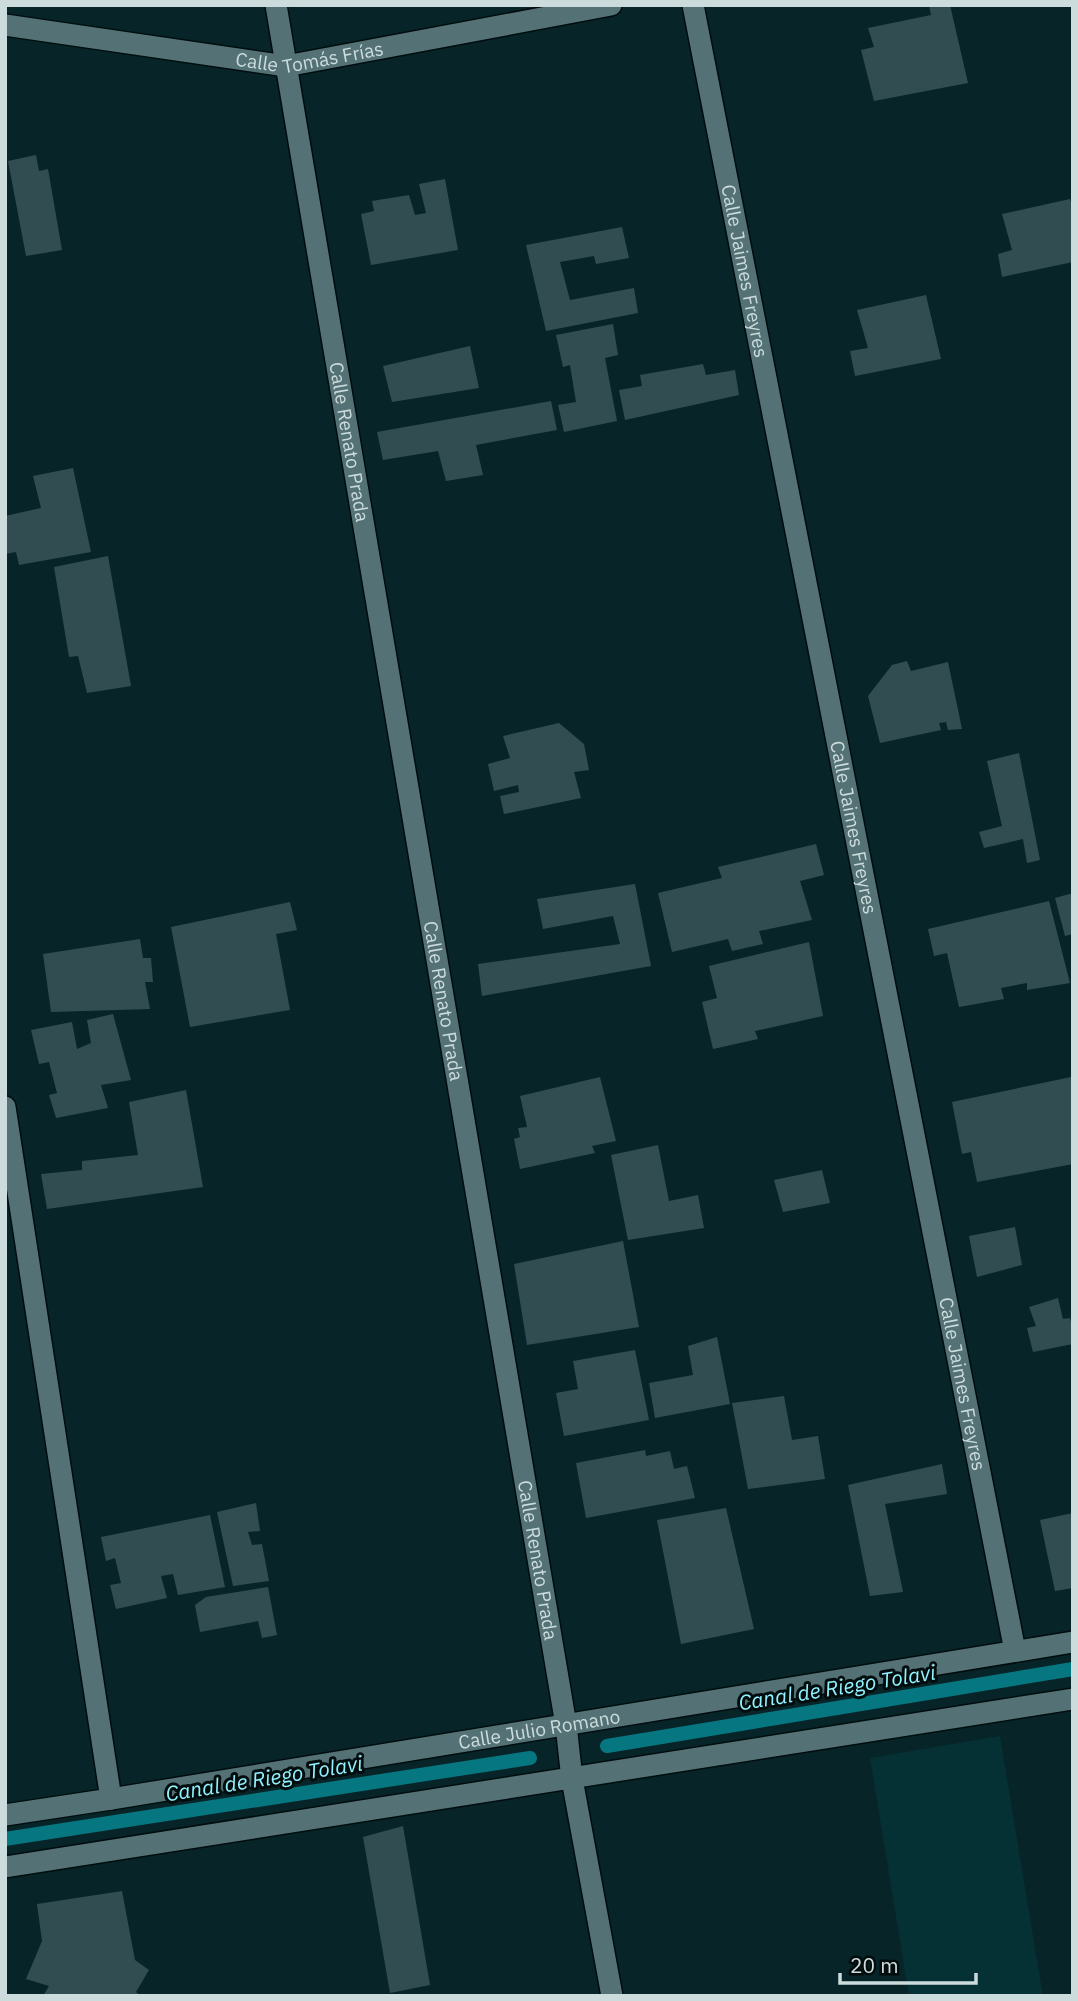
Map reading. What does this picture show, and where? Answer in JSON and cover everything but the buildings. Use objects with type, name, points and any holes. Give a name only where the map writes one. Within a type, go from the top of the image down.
[{"type":"street","name":"Calle Renato Prada","points":[[276,5],[566,1725],[572,1779],[612,1996]]},
{"type":"street","name":"Calle Tomás Frías","points":[[5,25],[286,66],[611,5]]},
{"type":"street","name":"Calle Jaimes Freyres","points":[[693,5],[1015,1651]]},
{"type":"street","points":[[5,1107],[111,1799]]},
{"type":"street","name":"Calle Julio Romano","points":[[5,1815],[1073,1642]]},
{"type":"street","points":[[5,1867],[1073,1699]]},
{"type":"shaded area","points":[[1000,1736],[1043,1996],[909,1996],[870,1758]]},
{"type":"waterway","name":"Canal de Riego Tolavi","points":[[607,1746],[1073,1669]]},
{"type":"waterway","name":"Canal de Riego Tolavi","points":[[5,1839],[530,1758]]}]
